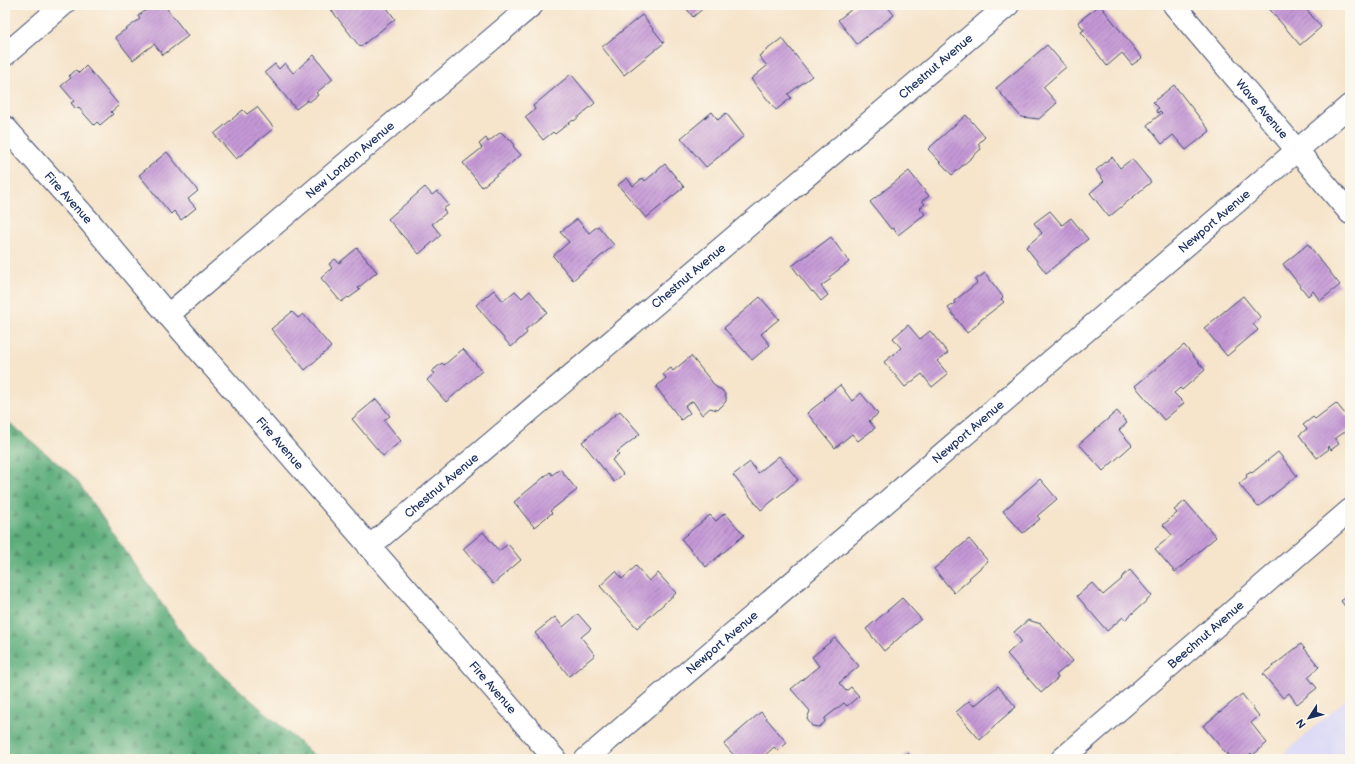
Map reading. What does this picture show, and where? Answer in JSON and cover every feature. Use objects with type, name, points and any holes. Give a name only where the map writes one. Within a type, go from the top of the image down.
[{"type":"street","points":[[5,55],[63,5]]},
{"type":"street","name":"New London Avenue","points":[[168,315],[532,5]]},
{"type":"street","name":"Chestnut Avenue","points":[[370,546],[1008,5]]},
{"type":"street","name":"Wave Avenue","points":[[1174,5],[1350,213]]},
{"type":"street","name":"Newport Avenue","points":[[586,759],[1350,105]]},
{"type":"street","name":"Fire Avenue","points":[[5,127],[89,221],[168,315],[555,759]]},
{"type":"street","name":"Beechnut Avenue","points":[[1062,759],[1350,510]]},
{"type":"shaded area","points":[[1350,696],[1350,759],[1278,759]]},
{"type":"green space","points":[[5,419],[75,478],[193,649],[318,759],[5,759]]},
{"type":"building","points":[[153,5],[164,5],[188,36],[163,55],[154,44],[133,60],[115,37],[140,19],[138,16]]},
{"type":"building","points":[[332,5],[385,5],[395,19],[360,47],[329,7]]},
{"type":"building","points":[[684,5],[707,5],[693,17]]},
{"type":"building","points":[[857,5],[886,5],[894,15],[857,44],[838,20]]},
{"type":"building","points":[[1100,5],[1142,58],[1132,65],[1122,53],[1107,66],[1081,32],[1084,30],[1078,22]]},
{"type":"building","points":[[1266,5],[1313,5],[1307,10],[1321,27],[1300,45]]},
{"type":"building","points":[[642,15],[664,43],[624,75],[602,47]]},
{"type":"building","points":[[782,38],[812,76],[788,94],[791,98],[776,110],[751,79],[767,66],[759,56]]},
{"type":"building","points":[[1047,45],[1066,67],[1043,87],[1057,103],[1039,119],[1021,117],[996,88]]},
{"type":"building","points":[[314,55],[333,79],[316,93],[318,95],[296,109],[265,72],[275,64],[279,69],[285,63],[293,73]]},
{"type":"building","points":[[86,66],[119,105],[111,112],[113,114],[100,125],[97,122],[94,125],[78,107],[76,109],[71,103],[74,101],[61,86],[71,78],[69,76],[76,70],[79,73]]},
{"type":"building","points":[[571,74],[595,103],[574,121],[573,120],[555,134],[553,132],[543,140],[525,117],[535,109],[533,106]]},
{"type":"building","points":[[1174,85],[1210,131],[1186,150],[1173,135],[1162,144],[1147,125],[1162,113],[1160,111],[1158,113],[1156,110],[1159,108],[1153,102]]},
{"type":"building","points":[[257,107],[274,128],[236,159],[214,134],[243,110],[247,114]]},
{"type":"building","points":[[712,112],[718,120],[726,113],[744,136],[706,167],[681,138]]},
{"type":"building","points":[[966,115],[985,137],[978,144],[981,149],[952,175],[928,149]]},
{"type":"building","points":[[501,132],[508,139],[509,138],[514,144],[513,146],[521,155],[482,187],[463,163],[482,148],[479,144],[486,138],[488,142]]},
{"type":"building","points":[[167,152],[198,191],[188,199],[196,208],[181,220],[174,211],[171,214],[139,175]]},
{"type":"building","points":[[1112,157],[1120,168],[1132,159],[1151,182],[1109,217],[1090,193],[1104,181],[1096,170]]},
{"type":"building","points":[[665,164],[684,187],[646,218],[618,185],[627,178],[633,186],[643,178],[645,181]]},
{"type":"building","points":[[909,171],[929,196],[922,201],[925,204],[920,208],[925,214],[898,235],[893,228],[891,229],[870,202]]},
{"type":"building","points":[[425,187],[432,195],[437,191],[449,205],[443,209],[446,213],[432,224],[441,235],[419,254],[388,219]]},
{"type":"building","points":[[1050,211],[1062,225],[1071,218],[1088,239],[1046,273],[1026,247],[1042,233],[1034,223]]},
{"type":"building","points":[[577,219],[589,233],[598,226],[614,245],[573,280],[553,256],[569,242],[560,232]]},
{"type":"building","points":[[831,237],[849,262],[829,277],[831,279],[821,286],[828,295],[821,301],[792,266]]},
{"type":"building","points":[[1308,244],[1340,285],[1320,301],[1313,291],[1308,296],[1283,264]]},
{"type":"building","points":[[357,248],[377,272],[358,288],[360,290],[341,302],[321,278],[332,268],[329,264],[335,259],[339,263]]},
{"type":"building","points":[[985,273],[1003,297],[1001,299],[1004,302],[978,322],[979,323],[967,333],[948,308],[955,303],[954,301],[977,283],[975,280]]},
{"type":"building","points":[[494,290],[503,301],[515,291],[522,298],[530,291],[547,312],[525,330],[527,333],[511,347],[476,305]]},
{"type":"building","points":[[1243,296],[1261,318],[1253,324],[1258,330],[1227,356],[1204,328]]},
{"type":"building","points":[[760,297],[779,319],[761,334],[770,345],[752,360],[724,328]]},
{"type":"building","points":[[292,312],[298,318],[303,314],[331,347],[305,370],[271,329]]},
{"type":"building","points":[[908,325],[920,339],[930,331],[948,353],[937,361],[948,374],[932,387],[922,374],[905,387],[884,362],[901,348],[893,338]]},
{"type":"building","points":[[1184,345],[1205,370],[1182,390],[1180,388],[1174,393],[1184,403],[1164,420],[1135,386]]},
{"type":"building","points":[[463,349],[482,371],[446,402],[427,380],[435,373],[432,371],[442,363],[444,365]]},
{"type":"building","points":[[691,356],[716,387],[722,390],[726,396],[726,401],[717,410],[710,408],[702,415],[693,401],[685,406],[690,413],[681,420],[656,387],[666,378],[663,374],[671,368],[673,371]]},
{"type":"building","points":[[840,385],[852,401],[861,393],[878,414],[869,421],[875,428],[858,441],[852,434],[835,448],[807,413]]},
{"type":"building","points":[[376,399],[390,416],[384,420],[401,441],[383,456],[352,419]]},
{"type":"building","points":[[1336,403],[1350,420],[1350,428],[1335,439],[1339,444],[1331,450],[1329,446],[1327,447],[1329,449],[1317,458],[1299,435],[1307,429],[1303,425],[1313,417],[1315,419]]},
{"type":"building","points":[[620,411],[640,434],[617,452],[619,454],[612,460],[623,474],[614,482],[582,442]]},
{"type":"building","points":[[1117,411],[1127,423],[1119,430],[1132,445],[1103,471],[1079,444]]},
{"type":"building","points":[[1278,452],[1297,476],[1258,507],[1239,484],[1247,477],[1246,475],[1251,472],[1252,473]]},
{"type":"building","points":[[779,456],[798,480],[761,510],[733,475],[750,462],[758,473]]},
{"type":"building","points":[[560,469],[577,490],[550,511],[552,513],[534,527],[514,502],[550,472],[552,475]]},
{"type":"building","points":[[1040,479],[1057,499],[1037,516],[1040,519],[1023,533],[1003,511]]},
{"type":"building","points":[[1185,501],[1216,537],[1175,572],[1155,549],[1172,535],[1163,525],[1177,513],[1174,510]]},
{"type":"building","points":[[725,513],[744,535],[706,567],[681,539],[710,515],[716,521]]},
{"type":"building","points":[[483,532],[499,551],[508,544],[521,560],[493,584],[463,549]]},
{"type":"building","points":[[969,539],[988,561],[954,593],[934,569]]},
{"type":"building","points":[[636,566],[649,581],[658,573],[676,593],[637,628],[600,586],[616,571],[622,579]]},
{"type":"building","points":[[1130,570],[1152,596],[1125,620],[1123,617],[1107,631],[1077,596],[1092,583],[1103,595]]},
{"type":"building","points":[[1350,594],[1350,613],[1341,601]]},
{"type":"building","points":[[902,598],[921,619],[884,651],[866,629]]},
{"type":"building","points":[[578,614],[591,629],[581,637],[595,655],[569,676],[535,633],[555,617],[563,627]]},
{"type":"building","points":[[1028,620],[1041,624],[1073,661],[1056,675],[1058,678],[1041,693],[1007,654],[1021,641],[1014,632]]},
{"type":"building","points":[[835,638],[859,666],[839,683],[846,691],[851,687],[859,696],[847,706],[844,703],[825,718],[825,722],[819,727],[812,726],[807,719],[810,711],[791,689],[819,666],[812,657]]},
{"type":"building","points":[[1301,644],[1319,667],[1308,677],[1317,688],[1297,704],[1289,693],[1283,698],[1263,674]]},
{"type":"building","points":[[998,686],[1016,707],[980,740],[956,712],[969,701],[974,706]]},
{"type":"building","points":[[1242,694],[1259,716],[1251,723],[1267,743],[1253,755],[1251,753],[1244,759],[1233,759],[1228,753],[1227,755],[1203,726]]},
{"type":"building","points":[[761,712],[787,743],[778,751],[774,747],[761,759],[737,759],[724,744]]},
{"type":"building","points":[[908,753],[913,759],[901,759]]},
{"type":"building","points":[[1176,754],[1180,759],[1170,759]]}]
